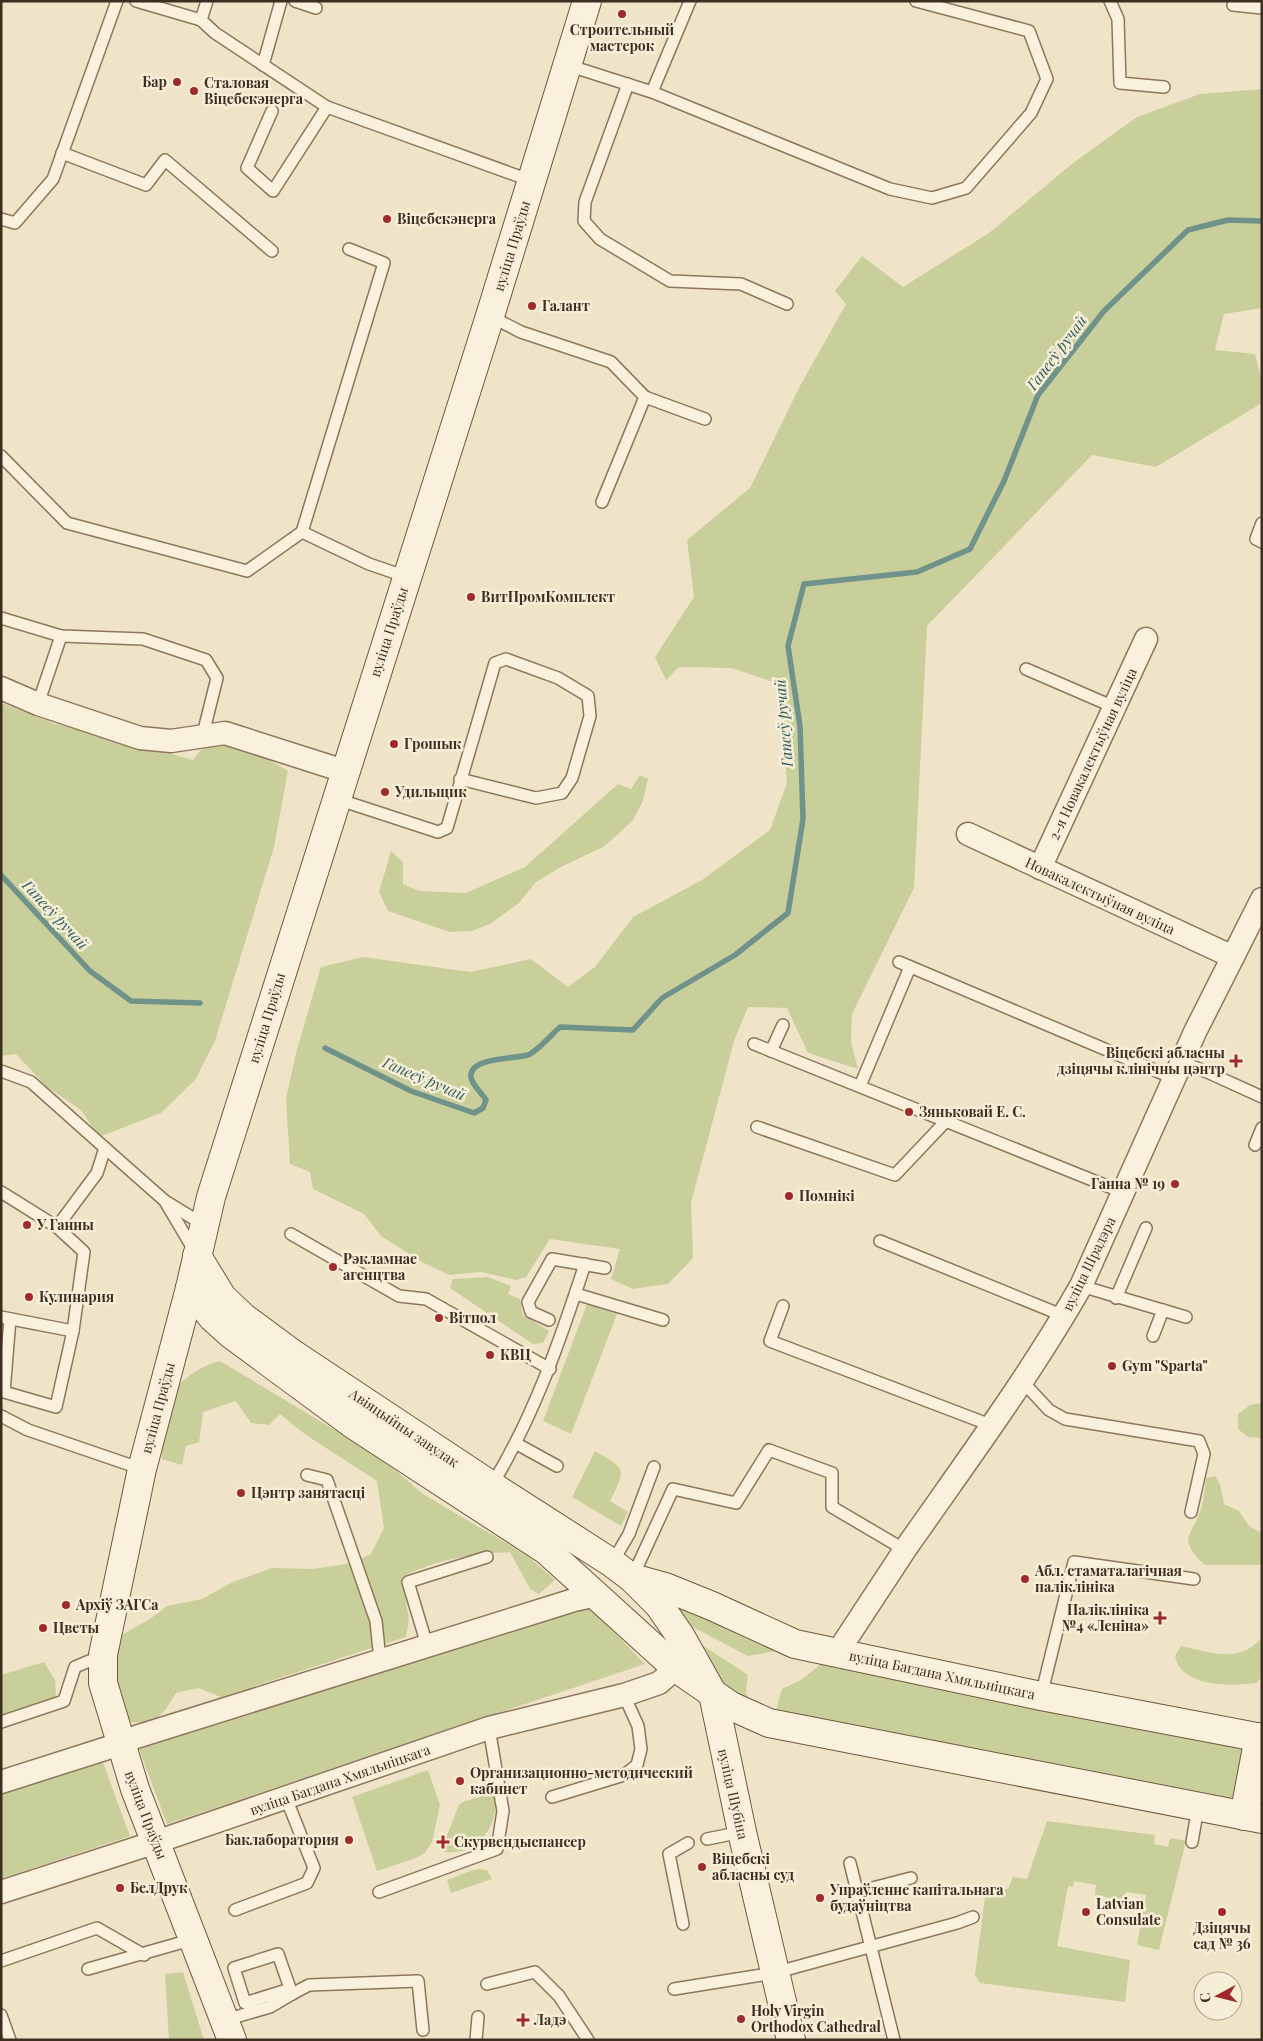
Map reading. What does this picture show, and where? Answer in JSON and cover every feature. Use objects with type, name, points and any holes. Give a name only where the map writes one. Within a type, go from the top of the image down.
[{"type":"street","name":"вуліца Праўды","points":[[228,2030],[120,1742],[103,1683],[103,1655],[142,1469],[190,1288],[211,1197],[344,771],[490,316],[587,1]]},
{"type":"street","name":"2-я Новакалектыўная вуліца","points":[[1040,868],[1146,640]]},
{"type":"street","points":[[1,688],[38,704],[140,738],[171,741],[202,738],[225,733],[344,771]]},
{"type":"street","name":"Новакалектыўная вуліца","points":[[968,834],[1233,957]]},
{"type":"street","name":"вуліца Шрадэра","points":[[837,1653],[905,1550],[993,1426],[1064,1316],[1081,1286],[1177,1070],[1262,899]]},
{"type":"street","name":"Авіяцыйны завулак","points":[[197,1256],[222,1297],[243,1317],[485,1496],[597,1595]]},
{"type":"street","name":"Авіяцыйны завулак","points":[[190,1288],[212,1317],[232,1335],[354,1425],[622,1571]]},
{"type":"street","points":[[1,1782],[114,1746],[120,1742],[427,1645],[574,1600],[597,1595],[622,1571],[659,1605],[681,1637],[713,1694]]},
{"type":"street","name":"вуліца Багдана Хмяльніцкага","points":[[622,1571],[712,1606],[795,1644],[1041,1696],[1261,1734]]},
{"type":"street","points":[[597,1595],[676,1668],[731,1706],[769,1723],[1019,1770],[1253,1817],[1261,1734]]},
{"type":"street","name":"вуліца Багдана Хмяльніцкага","points":[[1,1892],[156,1842],[489,1728],[624,1695],[659,1683],[676,1668]]},
{"type":"street","name":"вуліца Шубіна","points":[[713,1694],[742,1832],[791,2040]]},
{"type":"lane","points":[[1,219],[15,223],[52,179],[117,1]]},
{"type":"lane","points":[[136,1],[201,20],[215,33],[327,107],[532,181]]},
{"type":"lane","points":[[201,20],[207,1]]},
{"type":"lane","points":[[263,65],[281,1]]},
{"type":"lane","points":[[295,1],[316,8]]},
{"type":"lane","points":[[652,92],[690,1]]},
{"type":"lane","points":[[567,64],[652,92],[890,189],[932,198],[966,188],[1031,112],[1047,78],[1029,31],[916,1]]},
{"type":"lane","points":[[1110,1],[1118,19],[1120,83],[1164,87]]},
{"type":"lane","points":[[1233,5],[1262,8]]},
{"type":"lane","points":[[628,84],[585,202],[584,222],[600,239],[670,281],[741,284],[787,304]]},
{"type":"lane","points":[[272,111],[248,168],[274,191],[327,107]]},
{"type":"lane","points":[[62,153],[146,185],[166,160],[272,251]]},
{"type":"lane","points":[[1,456],[67,523],[247,571],[302,532],[384,263],[349,249]]},
{"type":"lane","points":[[490,316],[521,332],[611,362],[645,397],[705,419]]},
{"type":"lane","points":[[602,502],[645,397]]},
{"type":"lane","points":[[1262,523],[1256,539],[1262,542]]},
{"type":"lane","points":[[302,532],[369,564],[407,577]]},
{"type":"lane","points":[[1,607],[5,619],[61,636],[143,639],[206,660],[217,678],[202,738]]},
{"type":"lane","points":[[38,704],[61,636]]},
{"type":"lane","points":[[336,799],[438,832],[447,828],[460,779],[495,663],[506,659],[558,678],[588,696],[590,716],[572,778],[562,792],[536,798],[460,779]]},
{"type":"lane","points":[[1026,668],[1114,708]]},
{"type":"lane","points":[[899,962],[1177,1070],[1207,1072],[1262,1097]]},
{"type":"lane","points":[[860,1086],[910,967]]},
{"type":"lane","points":[[771,1051],[783,1025]]},
{"type":"lane","points":[[754,1044],[1122,1192]]},
{"type":"lane","points":[[1,1071],[31,1082],[105,1148],[149,1184],[165,1201],[197,1256]]},
{"type":"lane","points":[[757,1127],[895,1175],[946,1121]]},
{"type":"lane","points":[[1255,1145],[1262,1128]]},
{"type":"lane","points":[[57,1227],[97,1173],[105,1148]]},
{"type":"lane","points":[[1,1192],[57,1227],[84,1252],[73,1331],[56,1407],[4,1392],[6,1318],[73,1331]]},
{"type":"lane","points":[[165,1201],[204,1225]]},
{"type":"lane","points":[[1116,1298],[1146,1228]]},
{"type":"lane","points":[[291,1234],[399,1296],[426,1299],[550,1369]]},
{"type":"lane","points":[[880,1241],[1064,1316]]},
{"type":"lane","points":[[549,1320],[531,1312],[528,1302],[552,1260],[605,1268]]},
{"type":"lane","points":[[485,1496],[517,1444],[550,1369],[585,1264]]},
{"type":"lane","points":[[1081,1286],[1116,1298],[1186,1317]]},
{"type":"lane","points":[[576,1294],[663,1320]]},
{"type":"lane","points":[[783,1306],[770,1341],[993,1426]]},
{"type":"lane","points":[[1153,1336],[1163,1310]]},
{"type":"lane","points":[[1022,1381],[1049,1410],[1066,1419],[1199,1440],[1204,1454],[1191,1512]]},
{"type":"lane","points":[[1,1416],[28,1430],[142,1469]]},
{"type":"lane","points":[[517,1444],[558,1466]]},
{"type":"lane","points":[[622,1571],[673,1489],[736,1503],[768,1450],[832,1473],[832,1507],[905,1550]]},
{"type":"lane","points":[[622,1571],[628,1534],[654,1467]]},
{"type":"lane","points":[[307,1475],[327,1480],[376,1620],[380,1660]]},
{"type":"lane","points":[[427,1645],[408,1582],[487,1557]]},
{"type":"lane","points":[[1041,1696],[1074,1562],[1194,1579]]},
{"type":"lane","points":[[1,1722],[64,1702],[75,1667],[92,1662],[103,1655]]},
{"type":"lane","points":[[552,1798],[624,1775],[637,1765],[641,1750],[638,1726],[624,1695]]},
{"type":"lane","points":[[379,1892],[498,1849],[503,1811],[489,1728]]},
{"type":"lane","points":[[235,1910],[306,1882],[314,1868],[286,1798]]},
{"type":"lane","points":[[1192,1842],[1198,1807]]},
{"type":"lane","points":[[706,1839],[742,1832]]},
{"type":"lane","points":[[683,1924],[669,1854],[688,1844]]},
{"type":"lane","points":[[850,1862],[894,2040]]},
{"type":"lane","points":[[857,1892],[911,1878]]},
{"type":"lane","points":[[674,1989],[774,1973],[957,1924],[973,1917]]},
{"type":"lane","points":[[1,1961],[97,1928],[144,1955]]},
{"type":"lane","points":[[88,1970],[194,1939]]},
{"type":"lane","points":[[291,1991],[278,1954],[234,1968],[245,2003],[291,1991],[309,1985],[418,1981],[423,2030]]},
{"type":"lane","points":[[487,1984],[535,1972],[558,1996],[588,2040]]},
{"type":"lane","points":[[228,2030],[270,2007],[291,1991]]},
{"type":"lane","points":[[1,2015],[10,2040]]},
{"type":"lane","points":[[476,2040],[478,2017]]},
{"type":"green space","points":[[1262,89],[1262,308],[1224,314],[1215,350],[1255,354],[1262,382],[1262,403],[1156,467],[1092,455],[927,626],[914,888],[852,1014],[851,1042],[858,1069],[808,1053],[787,1008],[748,1007],[734,1041],[691,1203],[693,1258],[668,1284],[633,1289],[611,1279],[620,1249],[550,1239],[526,1277],[516,1280],[481,1272],[449,1275],[420,1261],[381,1236],[364,1214],[313,1189],[310,1172],[290,1164],[286,1099],[296,1053],[321,967],[363,957],[470,972],[531,959],[568,987],[595,967],[633,917],[702,880],[770,830],[787,783],[779,684],[732,668],[679,667],[666,680],[655,657],[694,597],[687,540],[750,488],[800,386],[846,304],[835,291],[862,256],[903,287],[989,233],[1073,163],[1137,117],[1200,94]]},
{"type":"green space","points":[[1,703],[55,724],[103,734],[193,760],[212,736],[265,757],[288,771],[274,847],[215,1041],[195,1080],[161,1113],[99,1137],[81,1110],[47,1087],[16,1054],[1,1056]]},
{"type":"green space","points":[[640,775],[648,779],[643,801],[633,820],[603,847],[561,867],[536,882],[519,903],[490,924],[472,931],[450,932],[388,911],[379,892],[391,851],[403,862],[403,884],[419,891],[466,893],[525,867],[618,784],[631,789]]},
{"type":"green space","points":[[488,1277],[511,1286],[508,1294],[520,1299],[523,1315],[549,1331],[543,1343],[533,1344],[450,1288],[453,1279]]},
{"type":"green space","points":[[587,1304],[617,1314],[571,1434],[543,1421]]},
{"type":"green space","points":[[220,1361],[380,1457],[423,1494],[528,1556],[555,1580],[539,1594],[530,1589],[510,1552],[468,1556],[428,1566],[402,1577],[409,1620],[406,1637],[221,1697],[198,1688],[176,1693],[166,1709],[152,1723],[127,1722],[111,1668],[120,1636],[150,1619],[167,1606],[202,1599],[233,1582],[272,1568],[313,1569],[347,1564],[371,1554],[384,1528],[377,1481],[306,1435],[280,1414],[269,1425],[251,1423],[236,1401],[203,1412],[199,1442],[186,1446],[182,1465],[162,1459],[162,1422],[172,1394],[183,1381],[197,1370]]},
{"type":"green space","points":[[1262,1403],[1262,1438],[1248,1437],[1238,1429],[1238,1414],[1250,1405]]},
{"type":"green space","points":[[595,1451],[618,1466],[620,1471],[619,1482],[610,1501],[628,1512],[621,1526],[572,1497]]},
{"type":"green space","points":[[1215,1476],[1220,1484],[1224,1504],[1239,1511],[1250,1527],[1262,1533],[1262,1565],[1205,1565],[1190,1548],[1189,1536],[1202,1506],[1206,1478]]},
{"type":"green space","points":[[584,1601],[645,1664],[167,1824],[139,1749]]},
{"type":"green space","points":[[679,1609],[782,1650],[748,1656],[685,1623]]},
{"type":"green space","points":[[1262,1637],[1262,1677],[1256,1683],[1233,1685],[1208,1683],[1187,1674],[1179,1666],[1175,1656],[1181,1646],[1214,1653],[1234,1654],[1253,1646]]},
{"type":"green space","points":[[696,1641],[748,1675],[746,1689],[749,1706],[722,1689]]},
{"type":"green space","points":[[44,1662],[55,1680],[56,1698],[1,1715],[1,1675]]},
{"type":"green space","points":[[821,1664],[1246,1745],[1237,1805],[775,1713],[782,1689],[801,1680]]},
{"type":"green space","points":[[101,1757],[130,1836],[1,1879],[1,1790]]},
{"type":"green space","points":[[428,1770],[440,1805],[432,1842],[425,1853],[416,1858],[377,1871],[352,1797]]},
{"type":"green space","points":[[491,1793],[495,1797],[495,1808],[489,1829],[483,1838],[475,1845],[466,1849],[456,1852],[444,1852],[443,1845],[459,1805]]},
{"type":"green space","points":[[1047,1821],[1155,1835],[1154,1844],[1168,1847],[1170,1838],[1186,1841],[1159,1950],[1137,1945],[1146,1895],[1126,1892],[1124,1901],[1095,1895],[1096,1885],[1074,1881],[1073,1887],[1068,1886],[1057,1946],[1130,1960],[1125,2002],[980,1983],[975,1975],[986,1889],[1008,1889],[1013,1877],[1027,1879]]},
{"type":"green space","points":[[479,1869],[487,1870],[492,1879],[451,1893],[447,1880]]},
{"type":"green space","points":[[183,1972],[204,2040],[169,2040],[165,1974]]},
{"type":"waterway","name":"Гапееў ручай","points":[[325,1048],[411,1091],[474,1113],[483,1108],[486,1100],[471,1077],[474,1068],[479,1064],[528,1055],[541,1046],[560,1027],[633,1030],[662,998],[735,955],[788,913],[803,819],[800,726],[788,646],[804,584],[917,572],[970,549],[1004,481],[1038,395],[1104,311],[1188,230],[1228,220],[1262,221]]},
{"type":"waterway","name":"Гапееў ручай","points":[[1,875],[90,971],[131,1001],[200,1003]]},
{"type":"place","name":"Строительный мастерок","points":[[622,14]]},
{"type":"place","name":"Бар","points":[[177,82]]},
{"type":"place","name":"Сталовая Віцебскэнерга","points":[[194,91]]},
{"type":"place","name":"Віцебскэнерга","points":[[387,219]]},
{"type":"place","name":"Галант","points":[[532,306]]},
{"type":"place","name":"ВитПромКомплект","points":[[471,597]]},
{"type":"place","name":"Грошык","points":[[394,744]]},
{"type":"place","name":"Удильщик","points":[[385,792]]},
{"type":"place","name":"Віцебскі абласны дзіцячы клінічны цэнтр","points":[[1236,1061]]},
{"type":"place","name":"Зяньковай Е. С.","points":[[909,1112]]},
{"type":"place","name":"Ганна № 19","points":[[1175,1184]]},
{"type":"place","name":"Помнікі","points":[[789,1196]]},
{"type":"place","name":"У Ганны","points":[[27,1225]]},
{"type":"place","name":"Рэкламнае агенцтва","points":[[333,1267]]},
{"type":"place","name":"Кулинария","points":[[29,1297]]},
{"type":"place","name":"Вітпол","points":[[439,1318]]},
{"type":"place","name":"КВЦ","points":[[490,1355]]},
{"type":"place","name":"Gym \"Sparta\"","points":[[1112,1366]]},
{"type":"place","name":"Цэнтр занятасці","points":[[241,1493]]},
{"type":"place","name":"Абл. стаматалагічная паліклініка","points":[[1025,1579]]},
{"type":"place","name":"Архіў ЗАГСа","points":[[66,1605]]},
{"type":"place","name":"Паліклініка №4 «Леніна»","points":[[1160,1618]]},
{"type":"place","name":"Цветы","points":[[43,1628]]},
{"type":"place","name":"Организационно-методический кабинет","points":[[460,1781]]},
{"type":"place","name":"Баклаборатория","points":[[349,1840]]},
{"type":"place","name":"Скурвендыспансер","points":[[443,1842]]},
{"type":"place","name":"Віцебскі абласны суд","points":[[702,1867]]},
{"type":"place","name":"БелДрук","points":[[120,1888]]},
{"type":"place","name":"Упраўленне капітальнага будаўніцтва","points":[[820,1898]]},
{"type":"place","name":"Latvian Consulate","points":[[1086,1912]]},
{"type":"place","name":"Дзіцячы сад № 36","points":[[1222,1912]]},
{"type":"place","name":"Holy Virgin Orthodox Cathedral","points":[[741,2019]]},
{"type":"place","name":"Ладэ","points":[[523,2020]]}]
